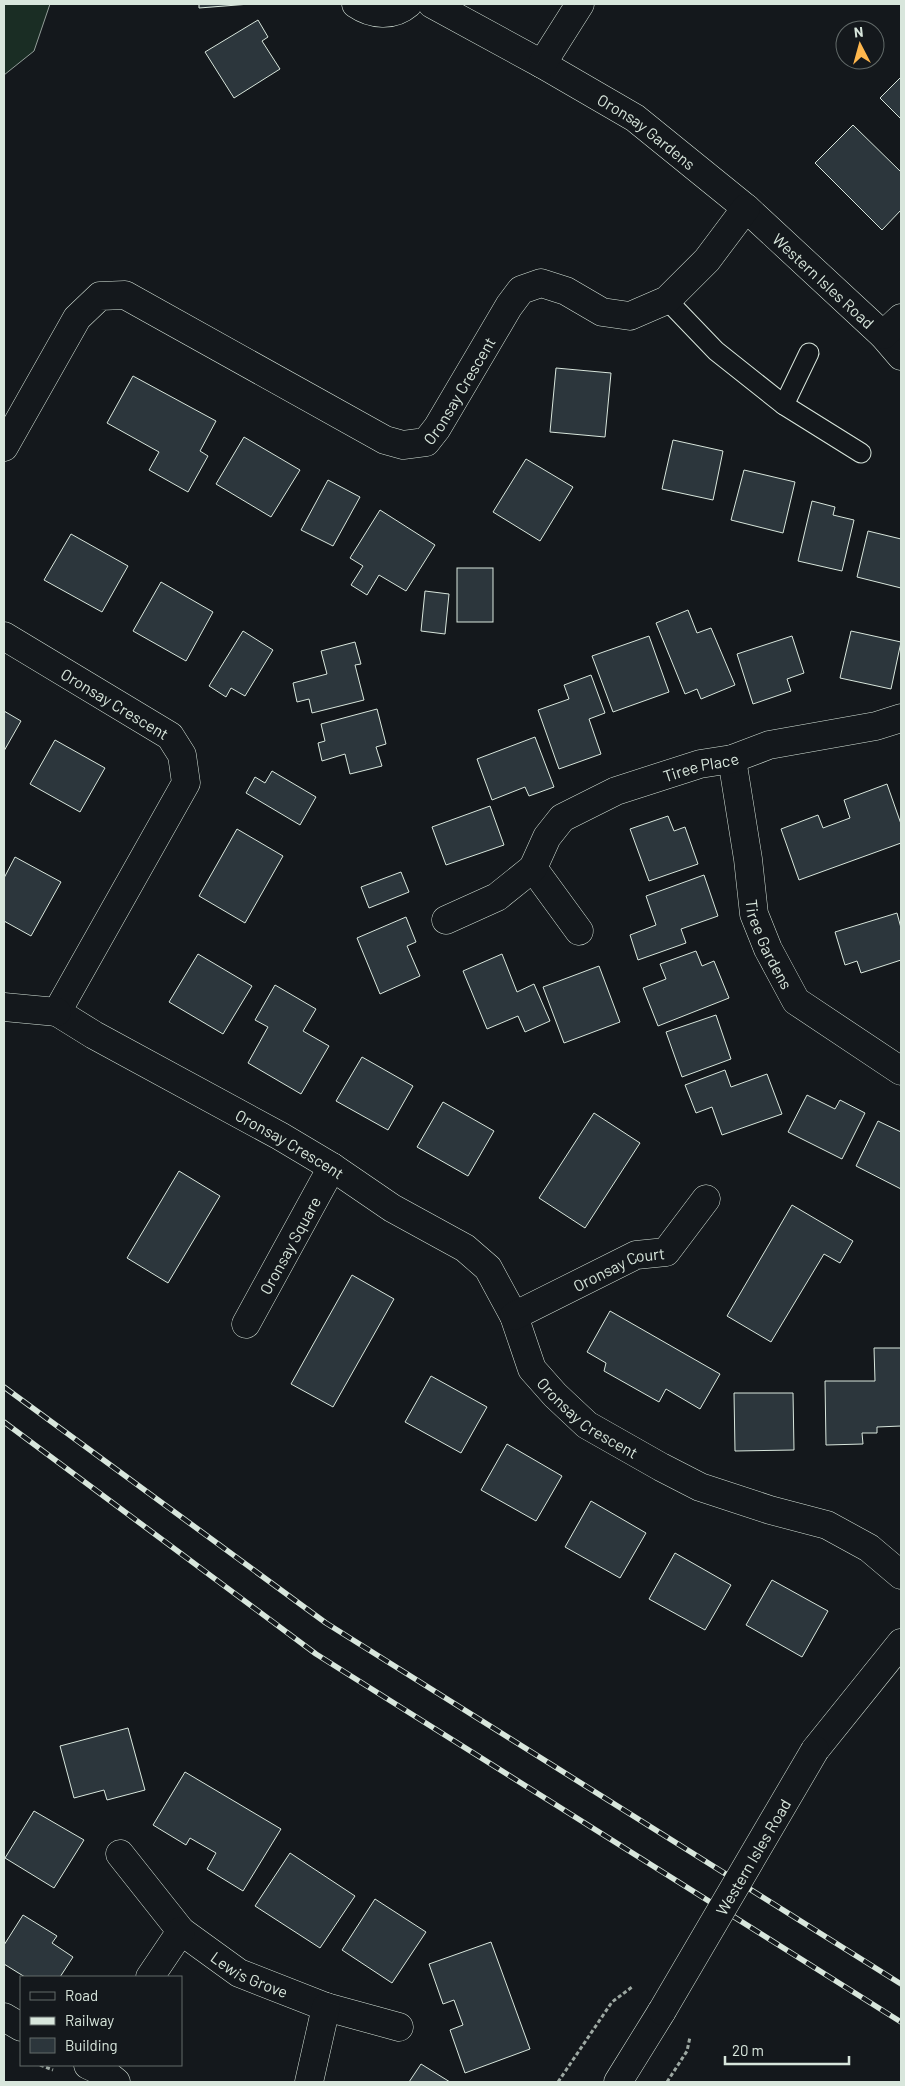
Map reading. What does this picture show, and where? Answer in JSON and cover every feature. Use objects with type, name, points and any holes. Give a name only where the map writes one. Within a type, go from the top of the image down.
[{"type":"street","points":[[356,4],[364,10],[378,13],[393,12],[408,4]]},
{"type":"street","name":"Oronsay Gardens","points":[[432,4],[542,64],[635,118],[746,208]]},
{"type":"street","points":[[542,64],[580,4]]},
{"type":"street","name":"Oronsay Crescent","points":[[4,447],[77,318],[100,296],[124,295],[385,440],[403,445],[426,442],[437,428],[509,306],[521,290],[541,284],[566,291],[602,312],[630,316],[667,300],[707,260],[746,208]]},
{"type":"street","name":"Western Isles Road","points":[[746,208],[892,327],[901,356]]},
{"type":"street","name":"Oronsay Crescent","points":[[4,636],[170,736],[182,755],[186,783],[57,1012],[94,1035],[280,1136],[392,1208],[465,1248],[488,1268],[514,1316],[532,1369],[586,1425],[700,1487],[826,1526],[869,1548],[901,1575]]},
{"type":"street","name":"Tiree Place","points":[[446,920],[497,897],[533,868],[546,837],[562,818],[616,791],[700,764],[732,759],[769,745],[876,726],[901,718]]},
{"type":"street","name":"Tiree Gardens","points":[[732,759],[748,859],[754,914],[768,949],[796,1001],[901,1071]]},
{"type":"street","points":[[533,868],[579,931]]},
{"type":"street","points":[[4,1007],[57,1012]]},
{"type":"street","name":"Oronsay Square","points":[[246,1324],[332,1168]]},
{"type":"street","name":"Oronsay Court","points":[[514,1316],[636,1255],[666,1252],[706,1200]]},
{"type":"street","name":"Western Isles Road","points":[[618,2082],[662,2012],[815,1750],[901,1643]]},
{"type":"street","name":"Lewis Grove","points":[[120,1854],[181,1930],[239,1973],[326,2007],[399,2027]]},
{"type":"street","points":[[151,1976],[181,1930]]},
{"type":"street","points":[[310,2082],[326,2007]]},
{"type":"street","points":[[4,2017],[20,2026]]},
{"type":"street","points":[[92,2066],[116,2082]]},
{"type":"lane","points":[[667,300],[716,351],[784,405],[861,453]]},
{"type":"lane","points":[[784,405],[809,353]]},
{"type":"green space","points":[[4,4],[50,4],[34,51],[4,75]]},
{"type":"building","points":[[199,4],[250,4],[199,8]]},
{"type":"building","points":[[258,20],[268,37],[262,41],[280,69],[234,98],[205,52]]},
{"type":"building","points":[[901,77],[901,119],[880,98]]},
{"type":"building","points":[[853,125],[901,172],[901,210],[882,230],[815,163]]},
{"type":"building","points":[[556,368],[611,373],[605,437],[550,432]]},
{"type":"building","points":[[133,376],[216,421],[200,451],[208,456],[188,492],[149,470],[159,452],[107,423]]},
{"type":"building","points":[[244,437],[300,470],[271,517],[216,484]]},
{"type":"building","points":[[673,440],[723,451],[713,500],[662,489]]},
{"type":"building","points":[[526,459],[573,487],[540,541],[493,512]]},
{"type":"building","points":[[744,470],[795,482],[783,533],[731,520]]},
{"type":"building","points":[[328,480],[360,497],[333,546],[301,530]]},
{"type":"building","points":[[812,501],[835,507],[833,515],[854,520],[842,571],[798,561]]},
{"type":"building","points":[[380,510],[435,545],[406,591],[379,575],[367,595],[351,585],[363,566],[350,558]]},
{"type":"building","points":[[868,531],[901,539],[901,588],[857,577]]},
{"type":"building","points":[[71,534],[128,566],[102,612],[44,580]]},
{"type":"building","points":[[457,568],[493,568],[493,622],[457,622]]},
{"type":"building","points":[[161,582],[213,612],[186,661],[133,631]]},
{"type":"building","points":[[425,591],[449,594],[445,634],[421,631]]},
{"type":"building","points":[[688,610],[697,633],[711,628],[735,685],[701,699],[697,689],[685,694],[656,623]]},
{"type":"building","points":[[243,631],[273,650],[245,696],[231,688],[226,697],[209,686]]},
{"type":"building","points":[[851,631],[901,642],[891,689],[840,678]]},
{"type":"building","points":[[649,636],[669,692],[613,712],[592,656]]},
{"type":"building","points":[[792,636],[804,673],[787,679],[791,691],[753,704],[737,654]]},
{"type":"building","points":[[355,642],[361,664],[355,665],[364,700],[312,713],[309,699],[297,702],[293,683],[327,674],[321,651]]},
{"type":"building","points":[[591,675],[605,713],[589,719],[601,754],[559,769],[538,710],[569,699],[564,685]]},
{"type":"building","points":[[377,709],[386,744],[376,747],[382,766],[350,774],[345,754],[322,761],[318,743],[325,741],[321,724]]},
{"type":"building","points":[[4,711],[21,721],[4,751]]},
{"type":"building","points":[[535,737],[554,787],[529,796],[525,787],[492,800],[477,759]]},
{"type":"building","points":[[55,740],[105,768],[80,812],[30,784]]},
{"type":"building","points":[[272,771],[316,797],[300,825],[246,793],[255,777],[265,783]]},
{"type":"building","points":[[887,784],[901,824],[901,843],[799,880],[781,829],[818,815],[823,828],[850,818],[844,800]]},
{"type":"building","points":[[490,806],[504,845],[446,865],[432,827]]},
{"type":"building","points":[[668,816],[674,831],[685,827],[698,864],[649,881],[630,829]]},
{"type":"building","points":[[237,829],[283,856],[245,923],[199,896]]},
{"type":"building","points":[[15,857],[61,882],[31,936],[4,921],[4,878]]},
{"type":"building","points":[[401,872],[409,892],[369,908],[361,887]]},
{"type":"building","points":[[704,875],[718,916],[681,929],[686,943],[638,960],[630,935],[656,925],[646,896]]},
{"type":"building","points":[[897,913],[901,928],[901,960],[861,973],[857,961],[845,965],[835,932]]},
{"type":"building","points":[[406,917],[416,942],[407,946],[420,976],[380,994],[357,938]]},
{"type":"building","points":[[696,951],[702,966],[714,961],[729,998],[658,1026],[643,988],[666,979],[660,964]]},
{"type":"building","points":[[198,954],[252,986],[223,1034],[169,1002]]},
{"type":"building","points":[[502,954],[517,992],[534,984],[550,1021],[525,1032],[518,1016],[487,1029],[463,971]]},
{"type":"building","points":[[599,966],[620,1022],[564,1043],[543,987]]},
{"type":"building","points":[[275,985],[316,1009],[303,1031],[329,1046],[301,1094],[248,1063],[268,1027],[255,1020]]},
{"type":"building","points":[[716,1015],[731,1059],[682,1077],[666,1032]]},
{"type":"building","points":[[362,1057],[413,1086],[388,1130],[336,1101]]},
{"type":"building","points":[[725,1070],[731,1087],[767,1074],[782,1114],[722,1135],[712,1107],[696,1113],[685,1085]]},
{"type":"building","points":[[807,1095],[835,1109],[840,1100],[865,1113],[842,1159],[788,1132]]},
{"type":"building","points":[[443,1102],[494,1131],[468,1176],[417,1147]]},
{"type":"building","points":[[594,1113],[640,1143],[585,1228],[539,1198]]},
{"type":"building","points":[[878,1121],[901,1132],[901,1189],[856,1166]]},
{"type":"building","points":[[179,1171],[220,1196],[168,1283],[127,1258]]},
{"type":"building","points":[[792,1205],[853,1241],[840,1263],[824,1254],[771,1342],[727,1316]]},
{"type":"building","points":[[352,1275],[394,1299],[333,1407],[291,1384]]},
{"type":"building","points":[[610,1311],[720,1374],[700,1409],[666,1389],[659,1402],[604,1371],[606,1363],[587,1352]]},
{"type":"building","points":[[874,1348],[901,1348],[901,1426],[877,1427],[877,1433],[862,1433],[863,1444],[826,1445],[825,1381],[875,1381]]},
{"type":"building","points":[[431,1376],[487,1407],[461,1453],[405,1422]]},
{"type":"building","points":[[734,1393],[793,1393],[794,1450],[735,1451]]},
{"type":"building","points":[[507,1444],[562,1476],[536,1521],[481,1490]]},
{"type":"building","points":[[591,1501],[646,1533],[620,1578],[565,1547]]},
{"type":"building","points":[[675,1553],[731,1585],[705,1630],[649,1599]]},
{"type":"building","points":[[772,1580],[828,1611],[802,1657],[746,1625]]},
{"type":"building","points":[[128,1728],[145,1790],[107,1800],[104,1790],[74,1798],[60,1746]]},
{"type":"building","points":[[185,1772],[281,1829],[243,1891],[207,1869],[216,1853],[190,1838],[186,1845],[153,1825]]},
{"type":"building","points":[[34,1811],[84,1840],[54,1888],[5,1858]]},
{"type":"building","points":[[290,1853],[355,1896],[320,1948],[255,1906]]},
{"type":"building","points":[[375,1899],[426,1932],[392,1983],[342,1950]]},
{"type":"building","points":[[23,1915],[57,1936],[52,1943],[73,1957],[61,1976],[23,1976],[4,1964],[4,1945]]},
{"type":"building","points":[[491,1942],[530,2049],[465,2073],[450,2030],[463,2025],[454,2000],[443,2004],[429,1964]]},
{"type":"building","points":[[421,2064],[450,2082],[409,2082]]},
{"type":"railway","points":[[4,1387],[326,1623],[901,1984]]},
{"type":"railway","points":[[4,1422],[316,1654],[901,2022]]}]
